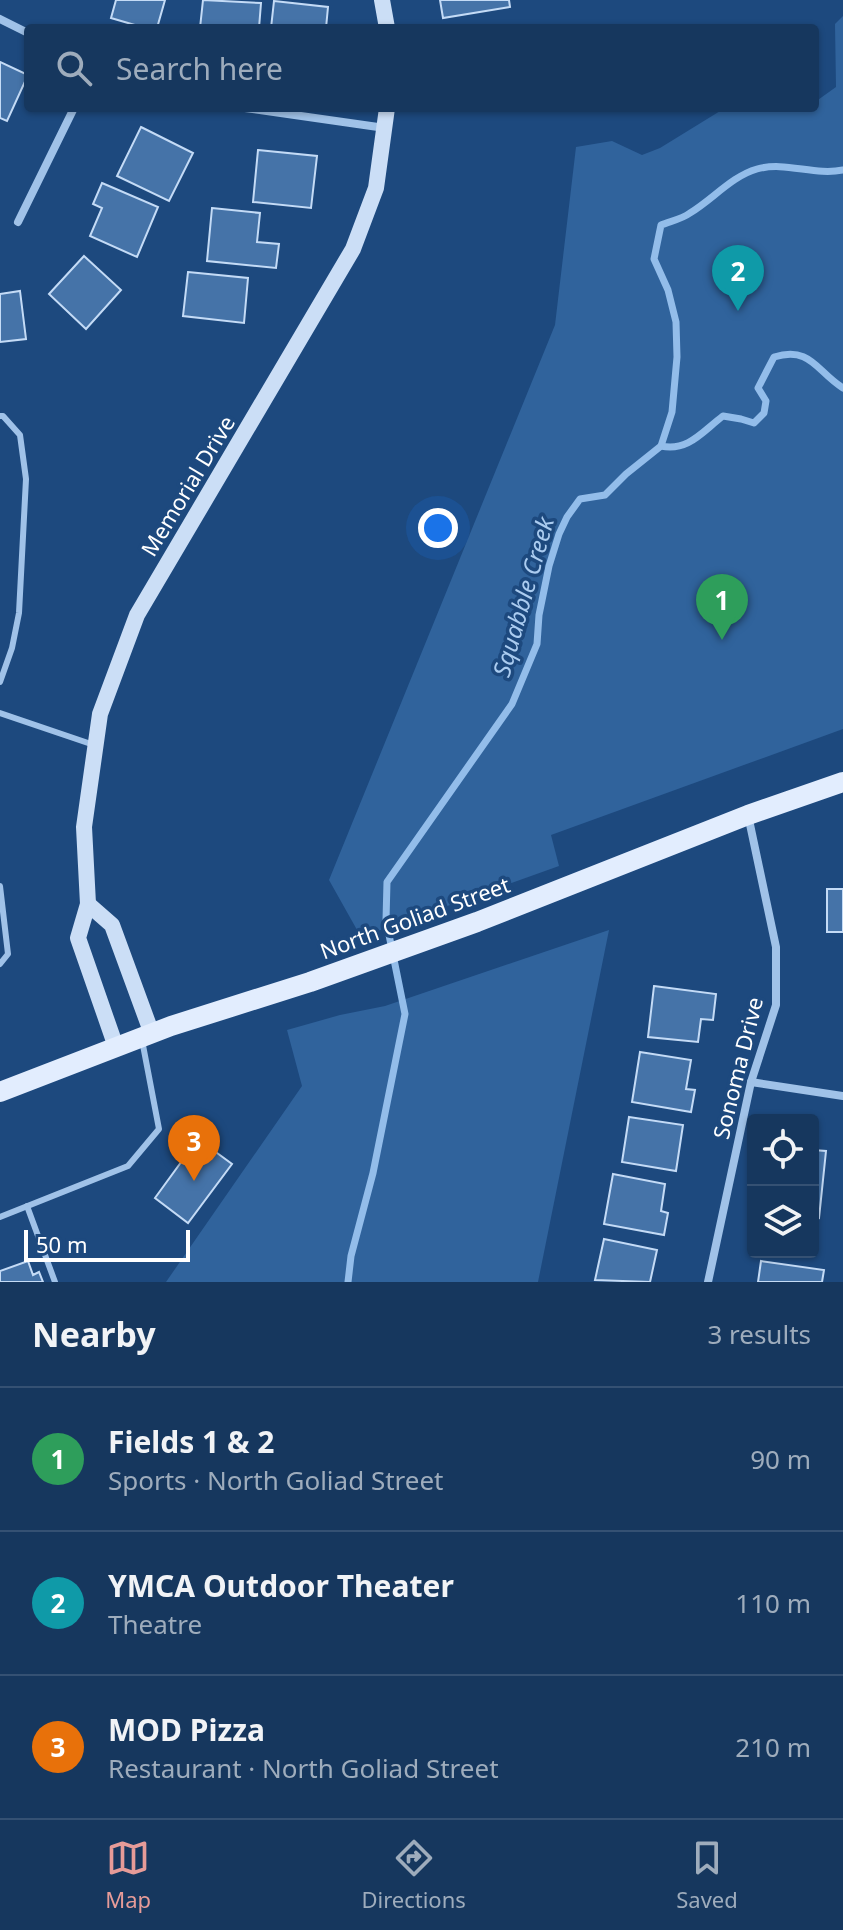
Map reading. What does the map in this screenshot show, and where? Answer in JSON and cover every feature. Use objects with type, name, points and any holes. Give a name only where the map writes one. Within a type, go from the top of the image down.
[{"type":"main road","name":"North Goliad Street","points":[[0,1092],[116,1047],[477,922],[748,815],[843,782]]},
{"type":"street","points":[[382,0],[386,24]]},
{"type":"street","points":[[0,19],[24,31]]},
{"type":"street","points":[[18,222],[72,112]]},
{"type":"street","points":[[273,112],[385,128]]},
{"type":"street","name":"Memorial Drive","points":[[116,1047],[78,938],[88,904],[84,827],[100,714],[137,615],[353,249],[376,188],[387,112]]},
{"type":"street","name":"Sonoma Drive","points":[[708,1282],[751,1082],[776,1005],[776,947],[748,815]]},
{"type":"street","points":[[88,904],[112,925],[147,1036]]},
{"type":"street","points":[[751,1082],[843,1096]]},
{"type":"lane","points":[[0,416],[20,435],[26,479],[19,613],[12,648],[0,682]]},
{"type":"lane","points":[[0,713],[94,745]]},
{"type":"lane","points":[[0,886],[8,954],[0,964]]},
{"type":"lane","points":[[0,1217],[128,1166],[159,1129],[147,1036]]},
{"type":"lane","points":[[27,1206],[55,1282]]},
{"type":"shaded area","points":[[843,16],[843,729],[551,835],[559,866],[361,937],[329,880],[555,325],[576,147],[612,141],[642,155],[660,148],[718,112],[819,112],[819,99],[836,87],[835,24]]},
{"type":"shaded area","points":[[609,930],[538,1282],[166,1282],[302,1086],[287,1030],[385,1006]]},
{"type":"building","points":[[116,0],[165,0],[158,24],[131,24],[111,18]]},
{"type":"building","points":[[203,0],[261,3],[259,24],[200,24]]},
{"type":"building","points":[[440,0],[509,0],[510,7],[443,18]]},
{"type":"building","points":[[274,1],[328,7],[326,24],[271,24]]},
{"type":"building","points":[[0,62],[24,73],[24,84],[7,121],[0,118]]},
{"type":"building","points":[[141,127],[193,153],[169,201],[117,176]]},
{"type":"building","points":[[258,150],[317,156],[311,208],[253,202]]},
{"type":"building","points":[[102,183],[158,207],[137,257],[90,236],[102,208],[93,204]]},
{"type":"building","points":[[212,208],[260,213],[257,242],[279,244],[276,268],[207,261]]},
{"type":"building","points":[[84,256],[121,290],[86,329],[49,294]]},
{"type":"building","points":[[188,272],[248,278],[244,323],[183,316]]},
{"type":"building","points":[[20,291],[26,339],[0,342],[0,294]]},
{"type":"building","points":[[827,889],[843,889],[843,932],[827,932]]},
{"type":"building","points":[[654,986],[716,994],[713,1020],[701,1019],[698,1042],[648,1037]]},
{"type":"building","points":[[640,1052],[691,1060],[686,1089],[695,1090],[691,1112],[632,1102]]},
{"type":"building","points":[[629,1117],[683,1125],[676,1171],[622,1162]]},
{"type":"building","points":[[198,1139],[232,1164],[188,1223],[155,1198]]},
{"type":"building","points":[[819,1150],[826,1151],[819,1218]]},
{"type":"building","points":[[613,1174],[665,1184],[661,1211],[668,1213],[664,1235],[604,1224]]},
{"type":"building","points":[[604,1239],[657,1250],[650,1282],[595,1280]]},
{"type":"building","points":[[28,1261],[33,1275],[39,1272],[43,1282],[0,1282],[0,1271]]},
{"type":"building","points":[[761,1261],[824,1270],[822,1282],[758,1282]]},
{"type":"waterway","name":"Squabble Creek","points":[[348,1282],[351,1256],[373,1173],[405,1014],[386,920],[387,882],[512,704],[537,644],[539,615],[549,566],[567,517],[580,499],[605,495],[661,446],[672,412],[677,357],[676,322],[668,290],[654,259],[661,225],[687,215],[739,177],[757,169],[843,170]]},
{"type":"waterway","points":[[661,446],[687,443],[723,416],[754,423],[764,413],[766,401],[758,388],[774,357],[786,354],[805,357],[843,388]]},
{"type":"place","name":"YMCA Outdoor Theater","points":[[738,311]]},
{"type":"place","name":"Fields 1 & 2","points":[[722,640]]},
{"type":"place","name":"MOD Pizza","points":[[194,1181]]}]
